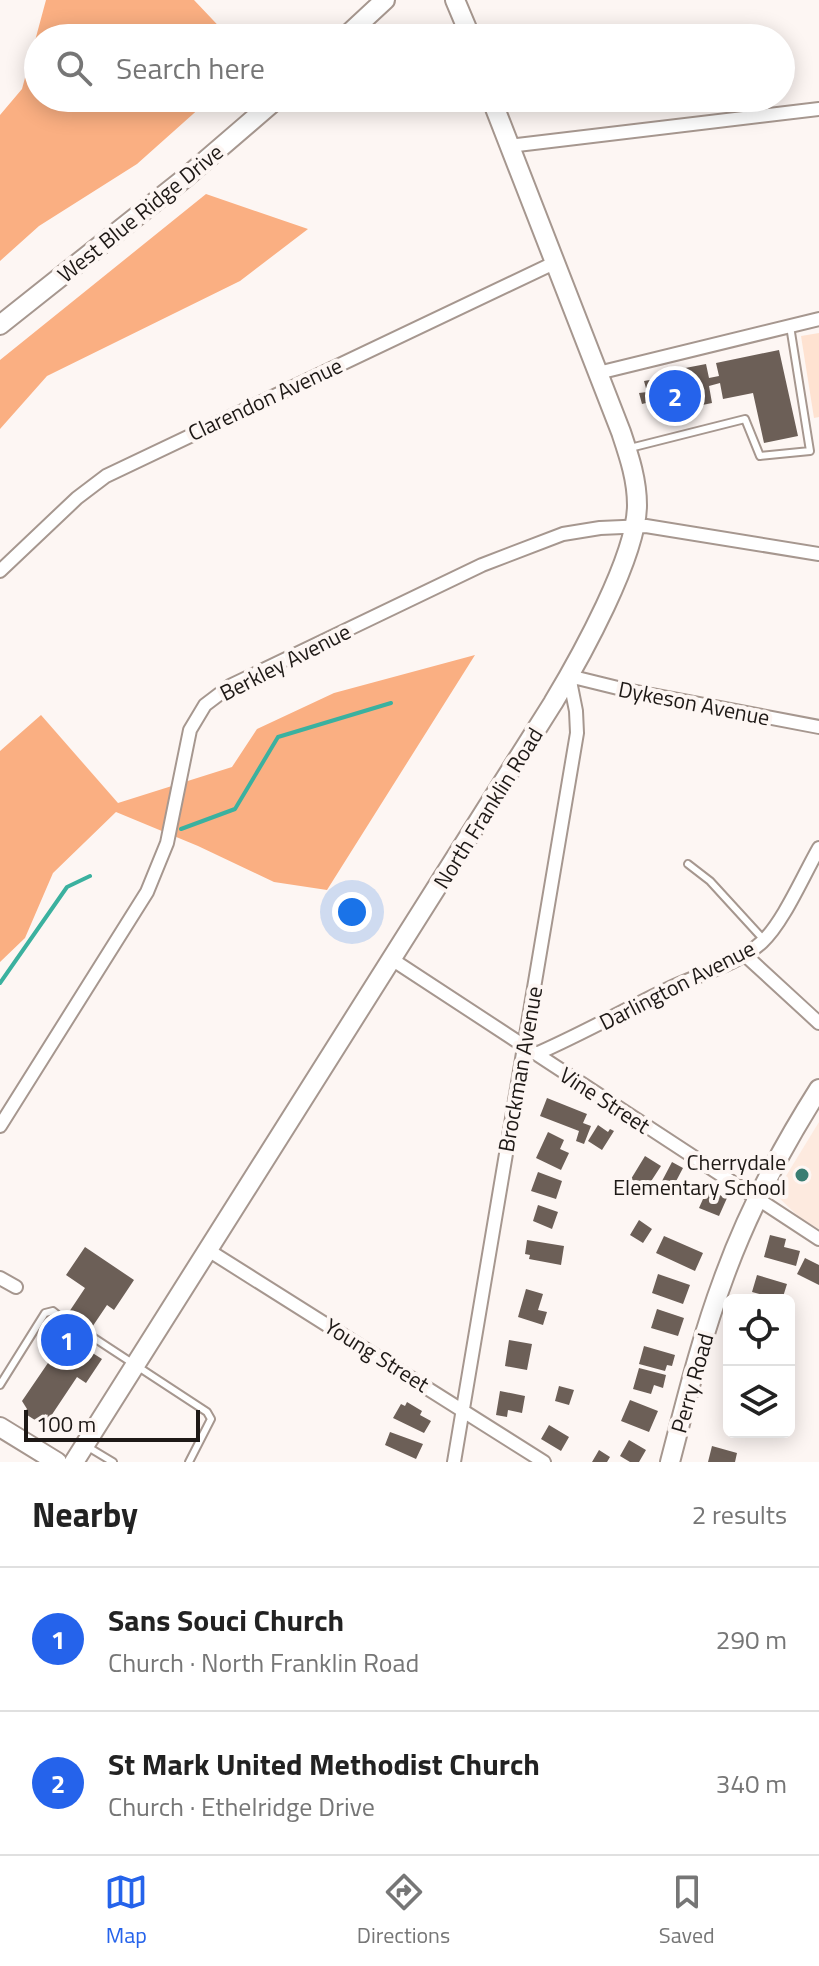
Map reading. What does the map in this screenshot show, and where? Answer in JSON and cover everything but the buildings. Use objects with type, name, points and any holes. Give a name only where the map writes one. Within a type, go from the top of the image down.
[{"type":"street","points":[[359,24],[385,0]]},
{"type":"street","points":[[455,0],[465,24]]},
{"type":"street","points":[[795,112],[819,109]]},
{"type":"street","name":"West Blue Ridge Drive","points":[[0,325],[185,178],[262,112]]},
{"type":"street","name":"North Franklin Road","points":[[74,1462],[393,960],[569,676],[623,562],[634,527],[636,487],[627,449],[496,112]]},
{"type":"street","points":[[509,146],[794,112]]},
{"type":"street","name":"Clarendon Avenue","points":[[0,571],[77,498],[115,471],[554,263]]},
{"type":"street","points":[[598,373],[819,319]]},
{"type":"street","name":"Berkley Avenue","points":[[0,1126],[147,892],[167,843],[190,730],[205,705],[243,680],[524,547],[583,530],[646,526],[819,554]]},
{"type":"street","name":"Dykeson Avenue","points":[[569,676],[819,727]]},
{"type":"street","name":"Brockman Avenue","points":[[454,1462],[577,733],[569,676]]},
{"type":"street","name":"Darlington Avenue","points":[[536,1054],[745,955],[773,929],[819,848]]},
{"type":"street","points":[[745,955],[819,1023]]},
{"type":"street","name":"Vine Street","points":[[393,960],[819,1239]]},
{"type":"street","name":"Perry Road","points":[[670,1462],[710,1318],[738,1241],[757,1199],[819,1089]]},
{"type":"street","name":"Young Street","points":[[208,1250],[544,1462]]},
{"type":"street","points":[[0,1278],[16,1287]]},
{"type":"street","points":[[0,1427],[57,1462]]},
{"type":"lane","points":[[627,449],[745,419],[760,456],[810,451],[790,326]]},
{"type":"lane","points":[[688,864],[710,881],[764,940]]},
{"type":"lane","points":[[0,1385],[45,1313],[53,1311],[64,1320]]},
{"type":"lane","points":[[88,1334],[207,1412],[211,1419],[189,1462]]},
{"type":"lane","points":[[85,1445],[113,1462]]},
{"type":"shaded area","points":[[46,0],[194,0],[217,24],[40,24]]},
{"type":"shaded area","points":[[24,82],[24,112],[195,112],[137,164],[39,226],[0,261],[0,115],[22,89]]},
{"type":"shaded area","points":[[206,194],[308,229],[240,281],[47,376],[0,429],[0,360]]},
{"type":"shaded area","points":[[819,333],[819,417],[814,418],[801,336]]},
{"type":"shaded area","points":[[475,655],[327,890],[274,882],[116,812],[53,873],[25,938],[0,962],[0,751],[41,715],[118,803],[232,767],[257,729],[334,693]]},
{"type":"shaded area","name":"Cherrydale Elementary School","points":[[819,1122],[819,1229],[799,1217],[775,1194]]},
{"type":"waterway","points":[[181,829],[235,809],[278,737],[391,703]]},
{"type":"waterway","points":[[0,983],[67,887],[90,876]]},
{"type":"place","name":"St Mark United Methodist Church","points":[[675,396]]},
{"type":"place","name":"Cherrydale Elementary School","points":[[802,1175]]},
{"type":"place","name":"Sans Souci Church","points":[[67,1340]]}]
